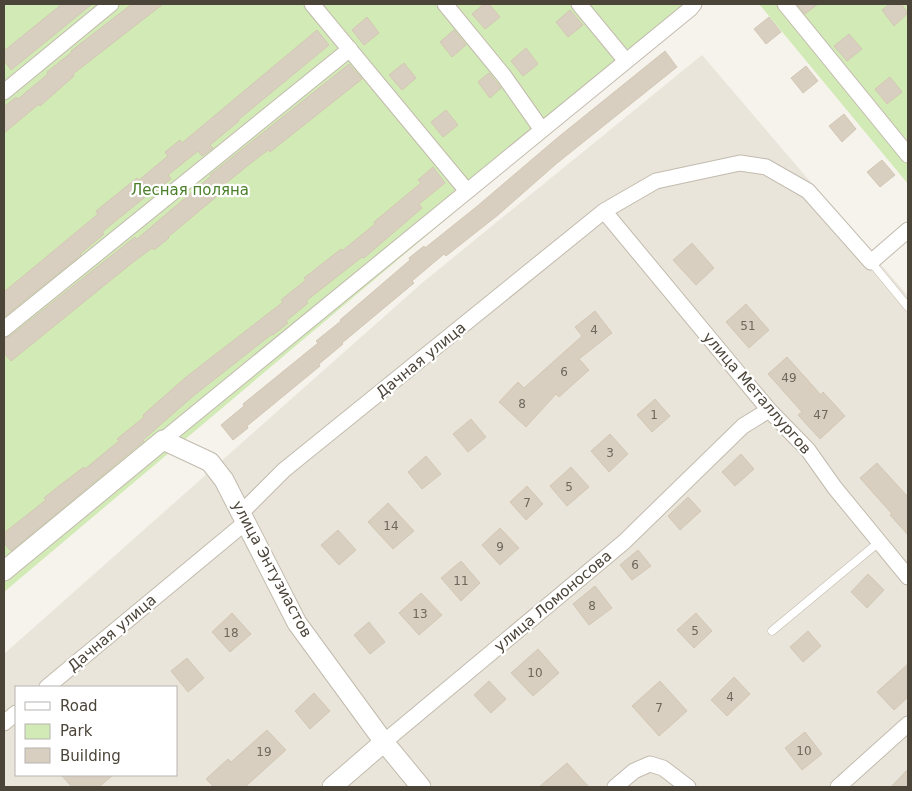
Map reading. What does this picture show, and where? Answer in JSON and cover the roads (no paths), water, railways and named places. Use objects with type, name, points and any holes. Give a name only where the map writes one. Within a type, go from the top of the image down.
[{"type":"street","points":[[4,92],[111,4]]},
{"type":"street","points":[[312,4],[467,191]]},
{"type":"street","points":[[445,4],[504,76],[542,130]]},
{"type":"street","points":[[579,4],[626,61]]},
{"type":"street","points":[[4,571],[694,4]]},
{"type":"street","points":[[785,4],[908,155]]},
{"type":"street","points":[[4,329],[350,49]]},
{"type":"street","name":"Дачная улица","points":[[49,686],[244,517],[284,470],[604,211],[656,181],[740,163],[766,168],[808,192],[871,262]]},
{"type":"street","name":"улица Металлургов","points":[[604,211],[769,410],[808,450],[835,488],[908,577]]},
{"type":"street","points":[[871,262],[908,230]]},
{"type":"street","name":"улица Ломоносова","points":[[332,787],[624,542],[743,426],[769,410]]},
{"type":"street","name":"улица Энтузиастов","points":[[163,440],[210,462],[224,480],[297,623],[384,742],[421,787]]},
{"type":"street","points":[[4,723],[15,714]]},
{"type":"street","points":[[838,787],[908,724]]},
{"type":"street","points":[[615,787],[634,771],[650,764],[663,768],[688,787]]},
{"type":"lane","points":[[871,262],[908,307]]},
{"type":"lane","points":[[772,631],[879,542]]},
{"type":"park label","name":"Лесная поляна","points":[[190,190]]}]
